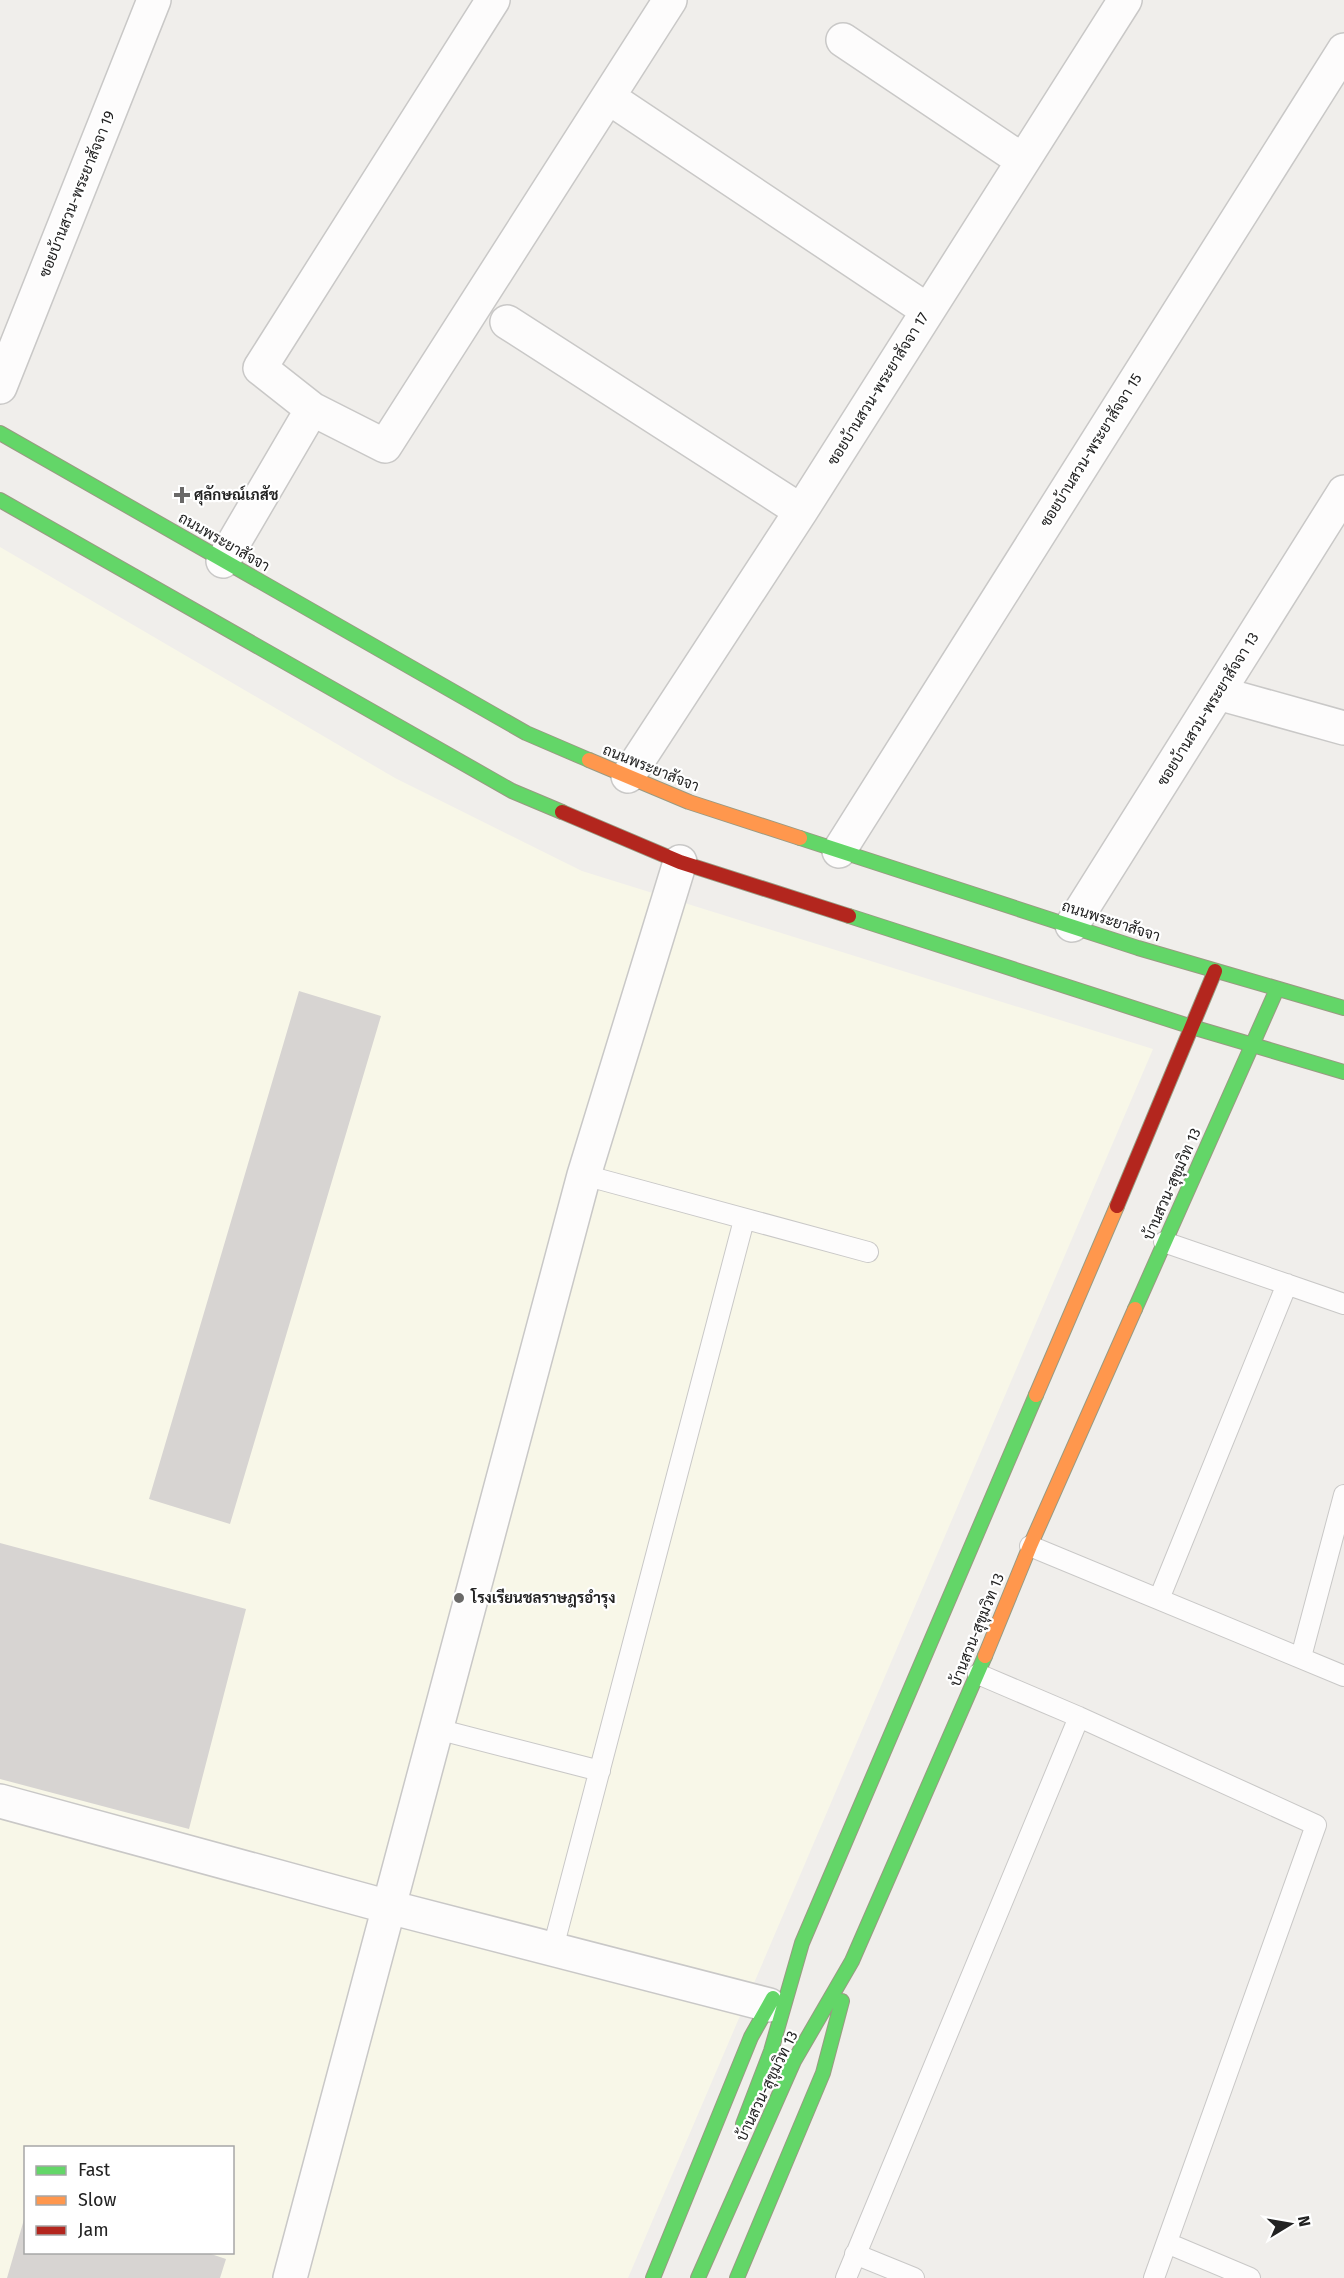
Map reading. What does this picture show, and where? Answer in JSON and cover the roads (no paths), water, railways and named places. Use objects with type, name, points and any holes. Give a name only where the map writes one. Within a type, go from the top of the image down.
[{"type":"main road","name":"ถนนพระยาสัจจา","points":[[0,433],[526,733],[689,802],[1215,971],[1344,1008]]},
{"type":"main road","points":[[0,500],[512,791],[680,862],[1192,1027],[1344,1072]]},
{"type":"main road","name":"บ้านสวน-สุขุมวิท 13","points":[[738,2137],[771,2051],[802,1943],[1215,971]]},
{"type":"main road","name":"บ้านสวน-สุขุมวิท 13","points":[[698,2278],[794,2061],[852,1961],[978,1674],[1030,1546],[1277,989]]},
{"type":"main road","points":[[653,2278],[751,2037],[802,1943]]},
{"type":"main road","points":[[737,2278],[823,2073],[852,1961]]},
{"type":"street","name":"ซอยบ้านสวน-พระยาสัจจา 19","points":[[0,387],[154,0]]},
{"type":"street","points":[[493,0],[260,368],[312,409],[385,447],[670,0]]},
{"type":"street","name":"ซอยบ้านสวน-พระยาสัจจา 17","points":[[628,776],[801,511],[1125,0]]},
{"type":"street","points":[[843,40],[1022,160]]},
{"type":"street","name":"ซอยบ้านสวน-พระยาสัจจา 15","points":[[839,851],[1344,50]]},
{"type":"street","points":[[608,97],[927,310]]},
{"type":"street","points":[[507,322],[801,511]]},
{"type":"street","points":[[223,561],[312,409]]},
{"type":"street","name":"ซอยบ้านสวน-พระยาสัจจา 13","points":[[1072,926],[1344,492]]},
{"type":"street","points":[[1218,693],[1344,728]]},
{"type":"street","points":[[290,2278],[584,1175],[680,862]]},
{"type":"street","points":[[0,1801],[389,1907],[769,2005]]},
{"type":"lane","points":[[584,1175],[868,1252]]},
{"type":"lane","points":[[553,1948],[744,1220]]},
{"type":"lane","points":[[1164,1242],[1344,1304]]},
{"type":"lane","points":[[1159,1599],[1287,1284]]},
{"type":"lane","points":[[1301,1657],[1344,1495]]},
{"type":"lane","points":[[1030,1546],[1344,1676]]},
{"type":"lane","points":[[978,1674],[1079,1717],[1316,1825],[1154,2278]]},
{"type":"lane","points":[[846,2278],[1079,1717]]},
{"type":"lane","points":[[437,1729],[600,1771]]},
{"type":"lane","points":[[1167,2243],[1250,2278]]},
{"type":"lane","points":[[855,2254],[914,2278]]},
{"type":"place","name":"ศุลักษณ์เภสัช","points":[[182,495]]},
{"type":"place","name":"โรงเรียนชลราษฎรอำรุง","points":[[459,1598]]}]
